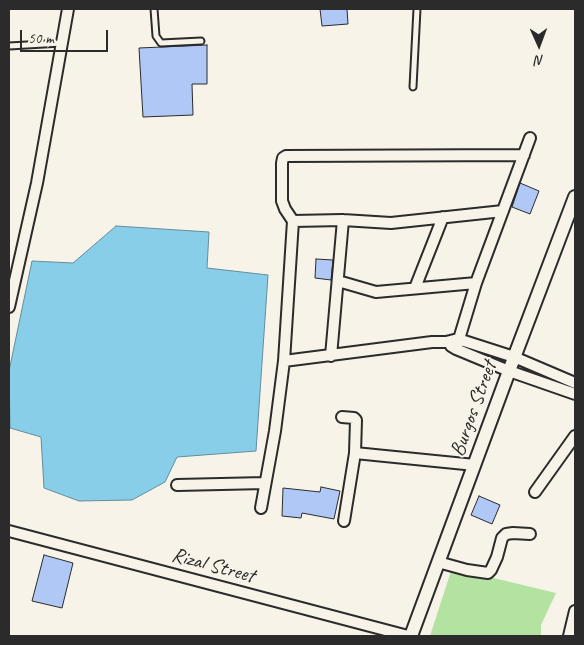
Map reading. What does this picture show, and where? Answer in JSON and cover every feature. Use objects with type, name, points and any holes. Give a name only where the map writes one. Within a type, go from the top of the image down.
[{"type":"street","points":[[9,307],[37,183],[68,9]]},
{"type":"street","points":[[457,344],[476,283],[530,138]]},
{"type":"street","points":[[261,508],[275,431],[284,361],[293,221],[282,201],[283,158],[286,156],[524,155]]},
{"type":"street","name":"Burgos Street","points":[[410,636],[575,196]]},
{"type":"street","points":[[293,221],[344,220],[391,223],[503,211]]},
{"type":"street","points":[[415,288],[442,217]]},
{"type":"street","points":[[331,356],[344,220]]},
{"type":"street","points":[[338,281],[376,292],[476,283]]},
{"type":"street","points":[[284,361],[446,342],[514,357],[575,383]]},
{"type":"street","points":[[457,344],[509,371],[575,394]]},
{"type":"street","points":[[342,417],[354,418],[356,420],[355,453],[344,521]]},
{"type":"street","points":[[535,492],[575,436]]},
{"type":"street","points":[[355,453],[475,465]]},
{"type":"street","points":[[177,485],[265,483]]},
{"type":"street","name":"Rizal Street","points":[[9,531],[410,636]]},
{"type":"street","points":[[438,562],[467,570],[488,573],[497,557],[502,538],[506,534],[530,534]]},
{"type":"street","points":[[569,636],[575,611]]},
{"type":"lane","points":[[154,9],[156,36],[161,43],[200,40]]},
{"type":"lane","points":[[413,87],[417,9]]},
{"type":"lane","points":[[9,46],[62,43]]},
{"type":"green space","points":[[452,568],[556,593],[541,625],[541,636],[430,636]]},
{"type":"water","points":[[116,226],[209,232],[207,268],[268,275],[256,451],[177,457],[165,482],[132,500],[79,501],[44,488],[41,437],[10,428],[9,371],[32,261],[73,263]]},
{"type":"building","points":[[320,9],[347,9],[348,24],[322,26]]},
{"type":"building","points":[[207,45],[207,84],[192,84],[193,115],[143,117],[139,48]]},
{"type":"building","points":[[520,183],[539,191],[530,214],[512,207]]},
{"type":"building","points":[[316,259],[333,260],[331,280],[315,278]]},
{"type":"building","points":[[321,487],[340,491],[334,519],[302,513],[301,518],[282,516],[283,488],[320,492]]},
{"type":"building","points":[[479,496],[500,505],[492,524],[471,515]]},
{"type":"building","points":[[44,555],[73,563],[62,608],[32,601]]}]
